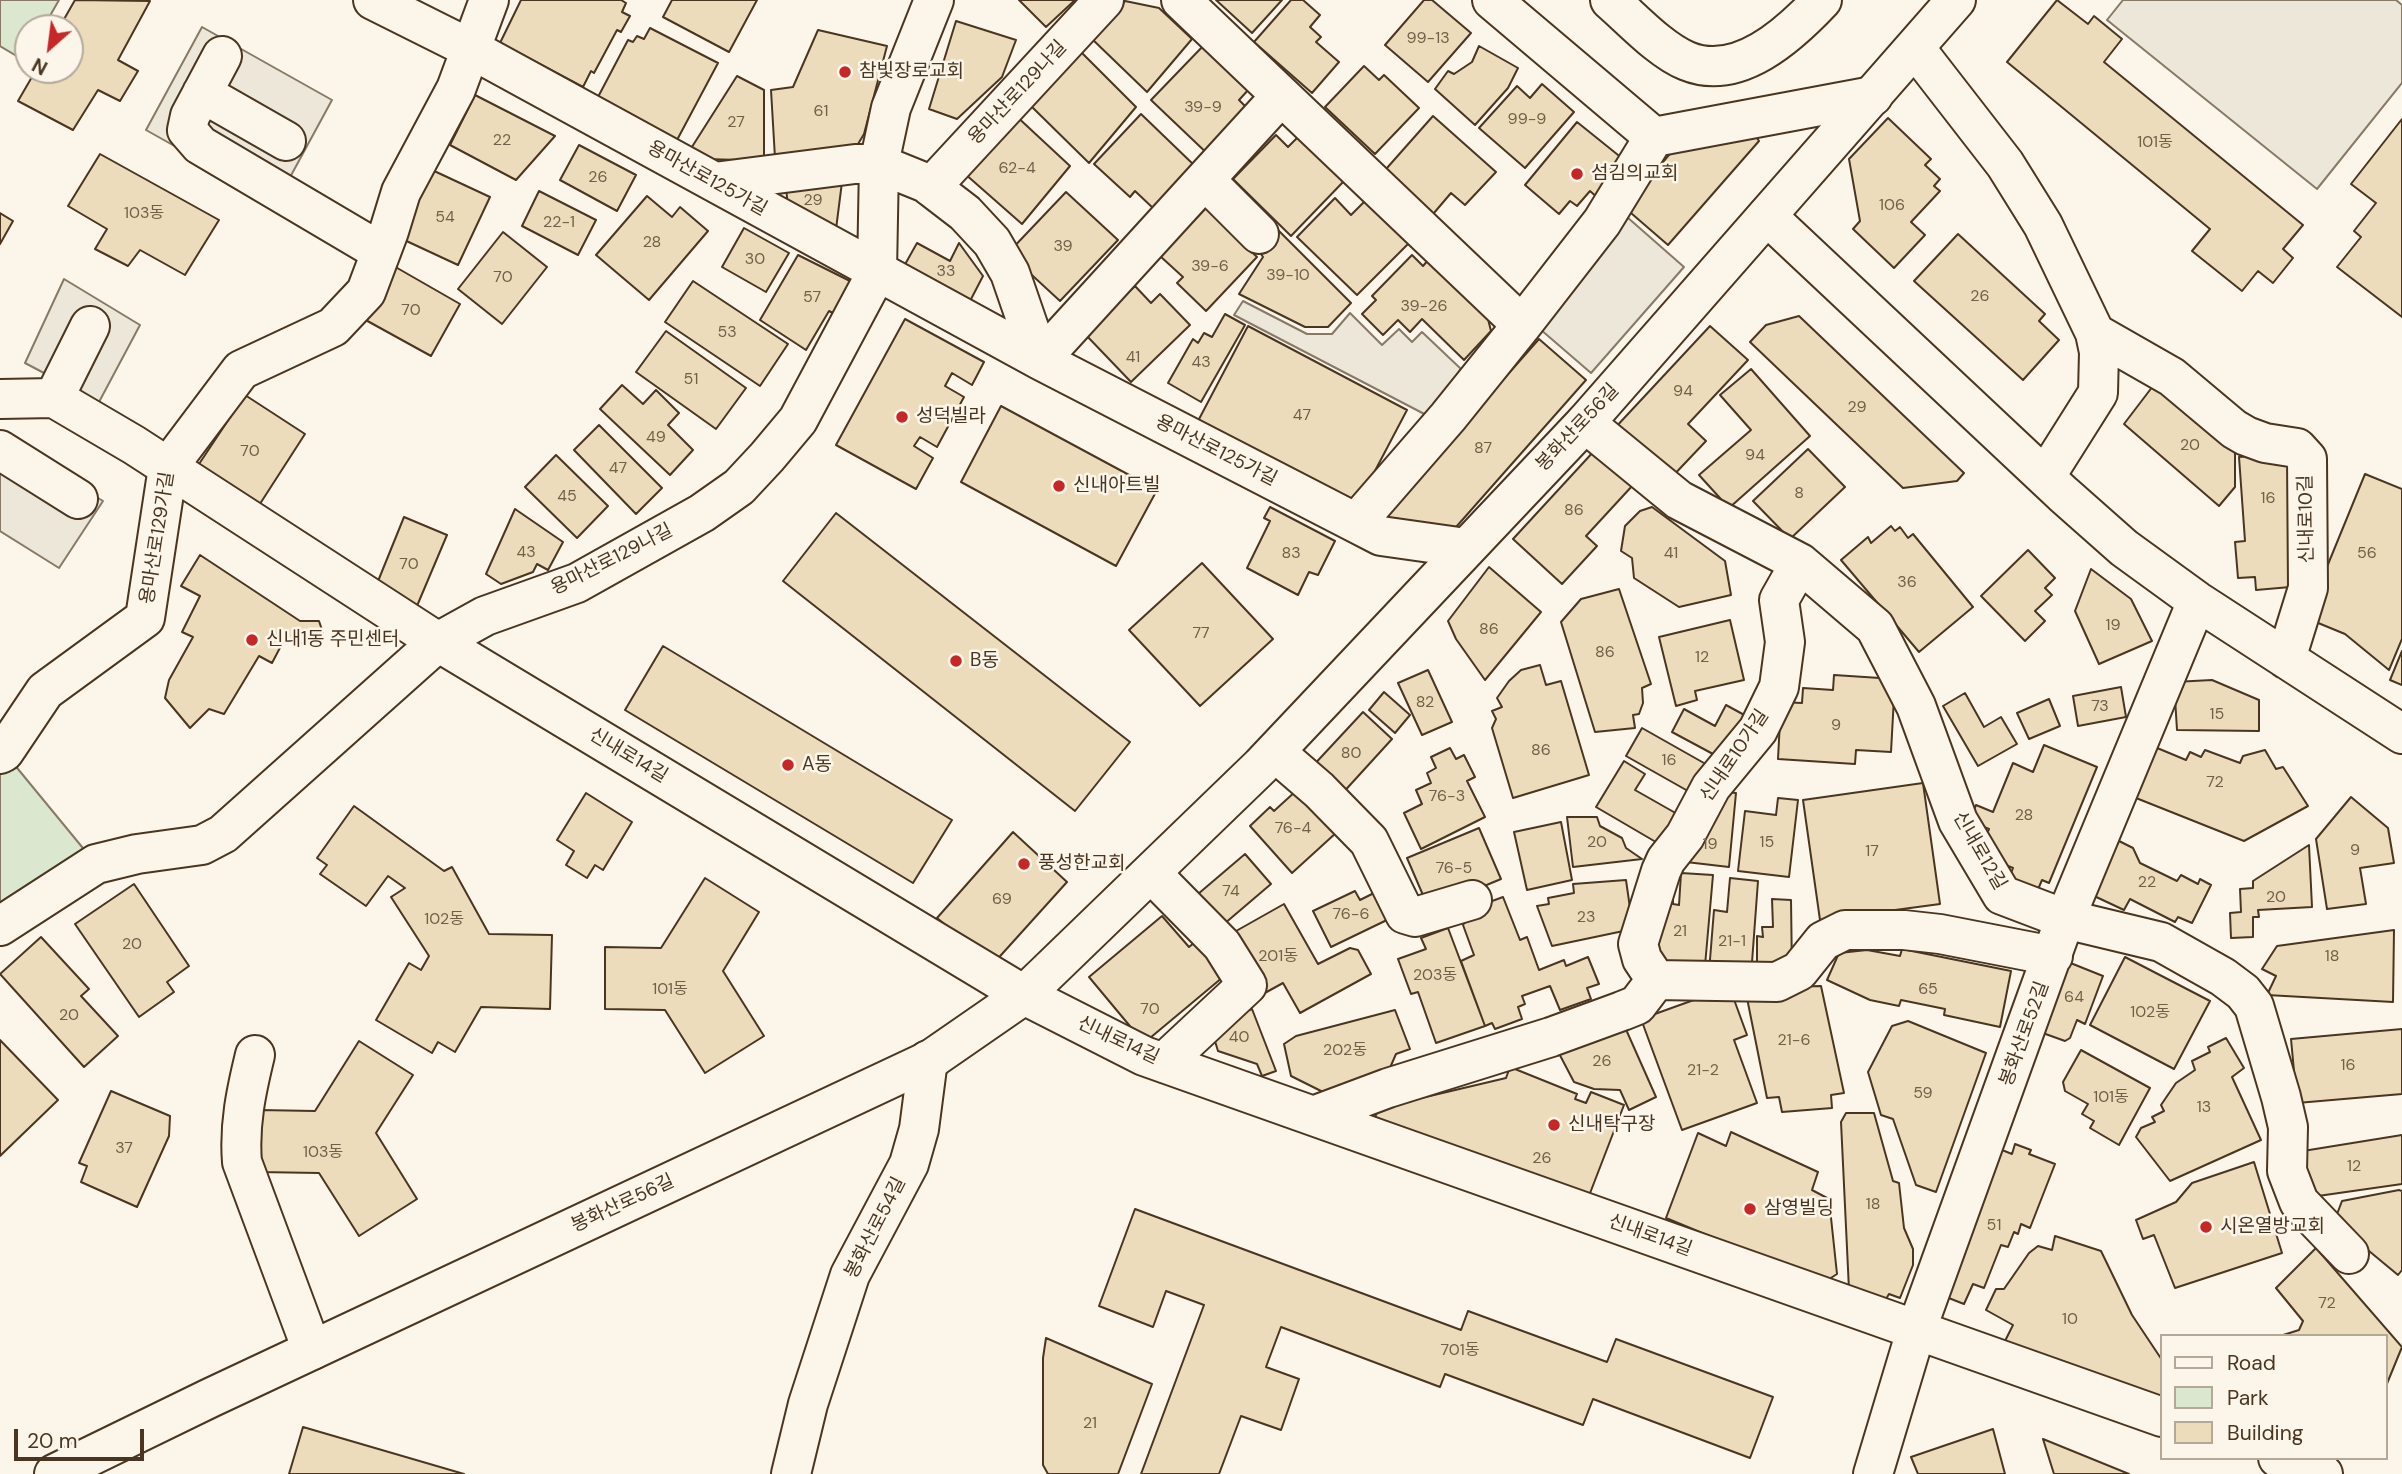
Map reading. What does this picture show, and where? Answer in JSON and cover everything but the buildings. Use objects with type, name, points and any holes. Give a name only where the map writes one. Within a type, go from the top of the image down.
[{"type":"street","name":"용마산로125가길","points":[[373,0],[471,49],[1040,360],[1381,536],[1466,548]]},
{"type":"street","name":"용마산로129가길","points":[[0,754],[45,691],[145,618],[168,467],[241,370],[333,327],[366,292],[401,192],[456,89],[489,0]]},
{"type":"street","name":"용마산로129나길","points":[[0,926],[96,864],[137,854],[202,845],[223,834],[438,642],[485,616],[577,583],[702,513],[739,487],[798,420],[877,272],[879,164],[891,108],[934,0]]},
{"type":"street","name":"용마산로129나길","points":[[931,187],[1104,0]]},
{"type":"street","points":[[1181,0],[1522,325]]},
{"type":"street","points":[[1492,0],[1654,137]]},
{"type":"street","points":[[1610,0],[1665,47],[1685,60],[1704,66],[1731,65],[1745,60],[1797,27],[1822,0]]},
{"type":"street","name":"봉화산로56길","points":[[54,1474],[928,1060],[1024,995],[1275,752],[1585,423],[1956,0]]},
{"type":"street","points":[[1915,48],[2005,164],[2043,225],[2095,333],[2099,352],[2098,393],[2045,477]]},
{"type":"street","points":[[222,56],[190,116],[187,130],[200,145],[381,252]]},
{"type":"street","points":[[202,93],[286,141]]},
{"type":"street","points":[[714,182],[855,164],[879,164],[931,187],[965,213],[992,242],[1010,273],[1040,360],[1281,96]]},
{"type":"street","points":[[1356,523],[1448,417],[1602,222],[1654,137],[1873,96]]},
{"type":"street","points":[[1205,180],[1259,234]]},
{"type":"street","points":[[1767,216],[2124,548],[2197,601],[2402,734]]},
{"type":"street","points":[[0,399],[54,398],[90,326]]},
{"type":"street","name":"신내로10길","points":[[2095,333],[2172,377],[2234,429],[2265,443],[2297,448],[2307,459],[2308,588],[2286,659]]},
{"type":"street","name":"신내로14길","points":[[54,398],[168,467],[438,642],[1024,995],[1144,1056],[2160,1416]]},
{"type":"street","name":"신내로12길","points":[[1585,423],[1679,500],[1800,563],[1875,627],[1916,706],[1958,821],[2002,895],[2065,919],[2161,943],[2223,977],[2243,992],[2254,1006],[2281,1097],[2288,1127],[2287,1171],[2299,1202],[2349,1254]]},
{"type":"street","points":[[0,450],[78,499]]},
{"type":"street","name":"신내로10가길","points":[[1656,980],[1642,959],[1638,944],[1661,871],[1685,836],[1711,787],[1758,730],[1779,687],[1785,642],[1779,600],[1800,563]]},
{"type":"street","name":"봉화산로52길","points":[[1873,1474],[1916,1331],[2065,919],[2197,601]]},
{"type":"street","points":[[1275,752],[1319,790],[1369,842],[1405,914],[1415,917],[1472,900]]},
{"type":"street","points":[[1151,873],[1222,945],[1247,985],[1171,1056],[1166,1064]]},
{"type":"street","points":[[1313,1116],[1388,1088],[1551,1037],[1622,1011],[1637,1005],[1656,980],[1777,982],[1800,971],[1823,941],[1845,930],[1904,930],[1940,934],[2053,956]]},
{"type":"street","points":[[254,1055],[242,1111],[242,1162],[312,1350]]},
{"type":"street","name":"봉화산로54길","points":[[791,1474],[808,1404],[850,1275],[909,1164],[919,1129],[928,1060]]},
{"type":"street","points":[[2284,1460],[2323,1474]]},
{"type":"green space","points":[[0,0],[59,0],[51,14],[14,14],[14,54],[0,46]]},
{"type":"green space","points":[[4,752],[96,864],[0,927],[0,754]]},
{"type":"shaded area","points":[[2123,0],[2396,0],[2402,5],[2402,83],[2317,189],[2107,20]]},
{"type":"shaded area","points":[[202,27],[332,100],[276,203],[146,130]]},
{"type":"shaded area","points":[[1627,217],[1684,267],[1591,373],[1533,323]]},
{"type":"shaded area","points":[[64,279],[140,325],[99,402],[25,363]]},
{"type":"shaded area","points":[[1243,301],[1307,334],[1332,334],[1350,313],[1382,345],[1399,329],[1412,342],[1422,332],[1461,369],[1432,418],[1234,315]]},
{"type":"shaded area","points":[[14,447],[103,501],[59,568],[0,531],[0,469]]},
{"type":"place","name":"참빛장로교회","points":[[845,72]]},
{"type":"place","name":"섬김의교회","points":[[1577,174]]},
{"type":"place","name":"성덕빌라","points":[[902,417]]},
{"type":"place","name":"신내아트빌","points":[[1059,486]]},
{"type":"place","name":"신내1동 주민센터","points":[[252,640]]},
{"type":"place","name":"B동","points":[[956,661]]},
{"type":"place","name":"A동","points":[[788,765]]},
{"type":"place","name":"풍성한교회","points":[[1024,864]]},
{"type":"place","name":"신내탁구장","points":[[1554,1125]]},
{"type":"place","name":"삼영빌딩","points":[[1750,1209]]},
{"type":"place","name":"시온열방교회","points":[[2206,1227]]}]
